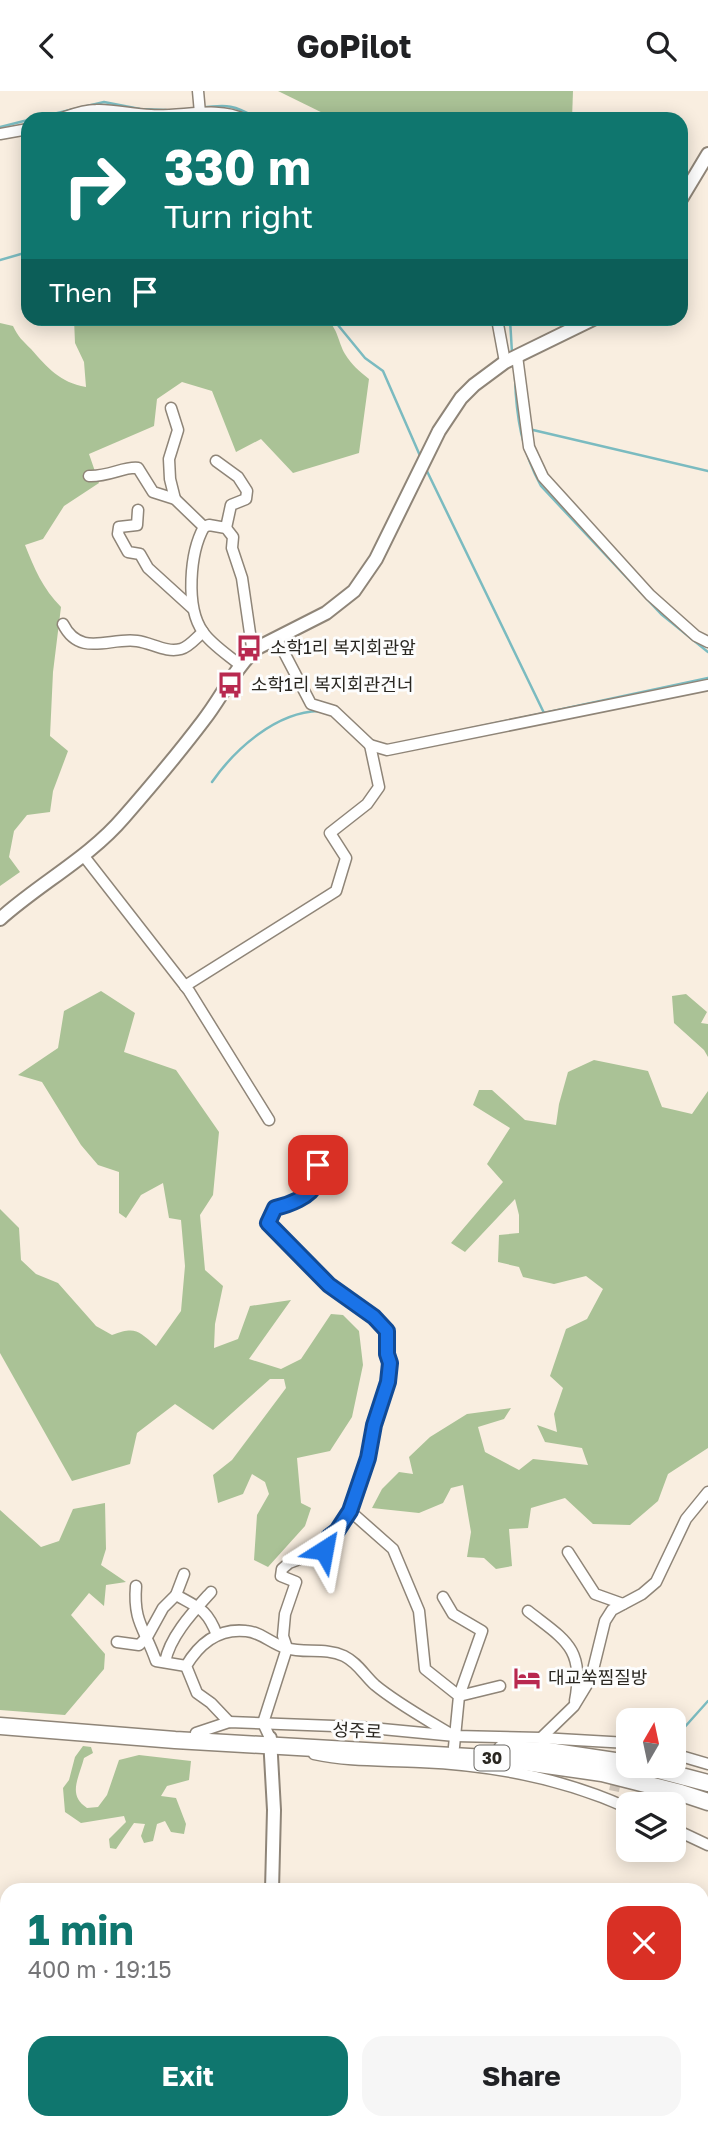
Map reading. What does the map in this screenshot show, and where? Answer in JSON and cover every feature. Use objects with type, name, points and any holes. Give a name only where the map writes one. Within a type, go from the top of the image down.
[{"type":"highway","name":"성주로","points":[[0,1720],[196,1733],[455,1742],[548,1751],[616,1750]]},
{"type":"highway","name":"성주로","points":[[0,1726],[75,1734],[268,1736],[542,1763],[626,1779],[708,1802]]},
{"type":"highway","points":[[686,1777],[708,1783]]},
{"type":"street","points":[[198,91],[199,108]]},
{"type":"street","points":[[190,112],[199,108],[222,112]]},
{"type":"street","points":[[79,112],[120,112]]},
{"type":"street","points":[[0,134],[21,130]]},
{"type":"street","points":[[688,187],[708,154]]},
{"type":"street","points":[[499,326],[511,359],[529,447],[543,477],[650,595],[696,636],[708,642]]},
{"type":"street","points":[[244,660],[257,648],[326,613],[354,591],[376,559],[439,431],[461,398],[474,385],[511,359],[579,326]]},
{"type":"street","points":[[171,408],[178,430],[169,459],[174,499]]},
{"type":"street","points":[[216,461],[238,477],[247,491],[247,499],[231,505],[226,528]]},
{"type":"street","points":[[89,476],[101,477],[132,467],[138,468],[153,492],[174,499],[204,527]]},
{"type":"street","points":[[138,510],[137,525],[119,527],[118,534],[128,552],[140,554],[148,568],[192,608],[203,632],[244,660]]},
{"type":"street","points":[[0,919],[34,890],[102,841],[205,719],[252,647],[242,578],[232,548],[233,537],[226,528],[209,525],[204,527],[194,551],[192,608]]},
{"type":"street","points":[[63,624],[73,637],[97,645],[135,641],[175,650],[185,648],[203,632]]},
{"type":"street","points":[[277,639],[311,704],[334,711],[370,744],[387,750],[708,685]]},
{"type":"street","points":[[185,986],[335,891],[346,858],[330,833],[367,804],[379,787],[370,744]]},
{"type":"street","points":[[83,855],[185,986],[268,1120]]},
{"type":"street","points":[[272,1883],[274,1810],[268,1736],[287,1648],[283,1636],[285,1614],[296,1582],[281,1576],[282,1569],[289,1563],[324,1550],[329,1537],[337,1531],[350,1511],[368,1458],[376,1418],[388,1382],[390,1363],[387,1354],[387,1331],[374,1317],[329,1285],[268,1223],[275,1208],[307,1195],[316,1185],[318,1148]]},
{"type":"street","points":[[541,1738],[574,1706],[591,1678],[605,1621],[612,1610],[642,1594],[656,1582],[686,1518],[708,1492]]},
{"type":"street","points":[[350,1511],[393,1549],[419,1611],[425,1669],[459,1696]]},
{"type":"street","points":[[568,1552],[595,1594],[622,1604]]},
{"type":"street","points":[[117,1642],[139,1645],[147,1637],[163,1608],[176,1595],[184,1574]]},
{"type":"street","points":[[136,1586],[134,1606],[137,1620],[156,1661],[186,1666]]},
{"type":"street","points":[[165,1663],[168,1648],[211,1592]]},
{"type":"street","points":[[176,1595],[211,1618],[217,1635]]},
{"type":"street","points":[[443,1597],[453,1614],[482,1631],[459,1696],[455,1742]]},
{"type":"street","points":[[528,1611],[568,1642],[578,1662],[574,1706]]},
{"type":"street","points":[[186,1666],[203,1642],[217,1635],[247,1631],[287,1648],[315,1649],[345,1657],[361,1668],[381,1689],[455,1742],[541,1738],[616,1749]]},
{"type":"street","points":[[186,1666],[197,1693],[211,1703],[229,1723],[341,1760],[422,1762],[504,1770],[552,1780],[616,1798]]},
{"type":"street","points":[[459,1696],[500,1686]]},
{"type":"street","points":[[196,1733],[229,1723]]},
{"type":"street","points":[[686,1758],[708,1764]]},
{"type":"street","points":[[686,1835],[708,1845]]},
{"type":"green space","points":[[278,91],[573,91],[572,112],[321,112]]},
{"type":"green space","points":[[0,323],[13,326],[21,339],[55,373],[68,382],[86,387],[84,362],[75,343],[74,326],[332,326],[348,358],[369,379],[359,453],[293,473],[261,439],[236,452],[212,391],[182,382],[157,399],[154,426],[89,454],[99,483],[64,506],[43,539],[25,545],[44,586],[61,607],[53,672],[50,736],[68,751],[53,791],[50,812],[27,815],[14,831],[9,857],[20,872],[0,886]]},
{"type":"green space","points":[[101,991],[135,1013],[124,1052],[176,1070],[219,1132],[213,1195],[200,1215],[205,1270],[223,1286],[215,1324],[214,1348],[238,1339],[250,1306],[291,1300],[249,1359],[281,1369],[301,1359],[331,1314],[343,1315],[359,1331],[363,1365],[352,1417],[330,1451],[297,1458],[301,1503],[311,1508],[305,1526],[268,1567],[254,1560],[257,1515],[269,1494],[265,1482],[252,1474],[243,1494],[218,1503],[213,1475],[232,1460],[286,1388],[284,1379],[270,1379],[213,1430],[175,1404],[137,1433],[130,1464],[72,1481],[0,1353],[0,1209],[19,1228],[21,1260],[36,1274],[58,1283],[96,1326],[112,1335],[136,1331],[156,1346],[181,1311],[185,1266],[181,1220],[169,1218],[163,1183],[141,1195],[126,1218],[119,1213],[119,1172],[98,1165],[81,1145],[42,1082],[18,1075],[58,1048],[64,1011]]},
{"type":"green space","points":[[686,994],[707,1012],[701,1023],[708,1024],[708,1057],[704,1050],[674,1023],[672,996]]},
{"type":"green space","points":[[594,1060],[648,1071],[662,1107],[692,1114],[708,1091],[708,1448],[668,1474],[658,1501],[630,1525],[593,1524],[565,1498],[531,1508],[528,1528],[509,1529],[512,1566],[496,1569],[484,1558],[467,1557],[471,1532],[463,1485],[451,1488],[443,1503],[419,1513],[372,1508],[382,1489],[399,1472],[413,1474],[409,1457],[430,1437],[467,1414],[511,1408],[504,1419],[478,1427],[485,1452],[519,1470],[533,1459],[588,1465],[582,1448],[545,1442],[537,1425],[557,1432],[554,1414],[563,1388],[550,1376],[566,1329],[587,1319],[603,1289],[586,1276],[554,1284],[523,1277],[519,1267],[498,1262],[499,1235],[519,1233],[519,1215],[515,1199],[465,1252],[451,1243],[503,1182],[487,1164],[510,1128],[473,1105],[479,1090],[492,1090],[525,1120],[556,1125],[568,1072]]},
{"type":"green space","points":[[105,1503],[106,1549],[101,1565],[126,1582],[106,1585],[104,1606],[89,1593],[71,1615],[105,1654],[104,1669],[65,1715],[0,1710],[0,1510],[41,1547],[59,1541],[73,1509]]},
{"type":"green space","points":[[83,1746],[91,1747],[93,1753],[84,1758],[76,1792],[77,1798],[87,1808],[98,1807],[107,1795],[119,1760],[139,1755],[191,1761],[189,1780],[167,1786],[161,1796],[176,1798],[186,1824],[184,1834],[171,1832],[165,1821],[157,1824],[153,1841],[144,1843],[141,1836],[145,1824],[134,1823],[116,1849],[110,1848],[109,1839],[126,1822],[124,1816],[81,1823],[65,1812],[63,1788],[69,1780],[75,1757]]},
{"type":"waterway","points":[[62,112],[104,102],[140,109],[166,110]]},
{"type":"waterway","points":[[201,108],[231,107],[245,112]]},
{"type":"waterway","points":[[0,127],[21,122]]},
{"type":"waterway","points":[[0,260],[21,254]]},
{"type":"waterway","points":[[339,326],[365,358],[383,371],[421,458]]},
{"type":"waterway","points":[[510,326],[512,353]]},
{"type":"waterway","points":[[515,377],[521,433],[541,486],[661,614],[708,652]]},
{"type":"waterway","points":[[533,430],[708,471]]},
{"type":"waterway","points":[[425,467],[544,713],[708,678]]},
{"type":"waterway","points":[[212,782],[232,757],[272,725],[303,713],[319,711]]},
{"type":"waterway","points":[[444,734],[544,713]]},
{"type":"waterway","points":[[686,1726],[708,1701]]},
{"type":"tunnel","points":[[614,1791],[617,1778]]},
{"type":"place","name":"소학1리 복지회관앞","points":[[249,648]]},
{"type":"place","name":"소학1리 복지회관건너","points":[[230,685]]},
{"type":"place","name":"대교쑥찜질방","points":[[527,1678]]},
{"type":"route","points":[[318,1165],[316,1185],[307,1195],[275,1208],[268,1223],[329,1285],[374,1317],[387,1331],[387,1354],[390,1363],[388,1382],[374,1425],[368,1458],[350,1511],[337,1531],[329,1537],[324,1550]]}]
